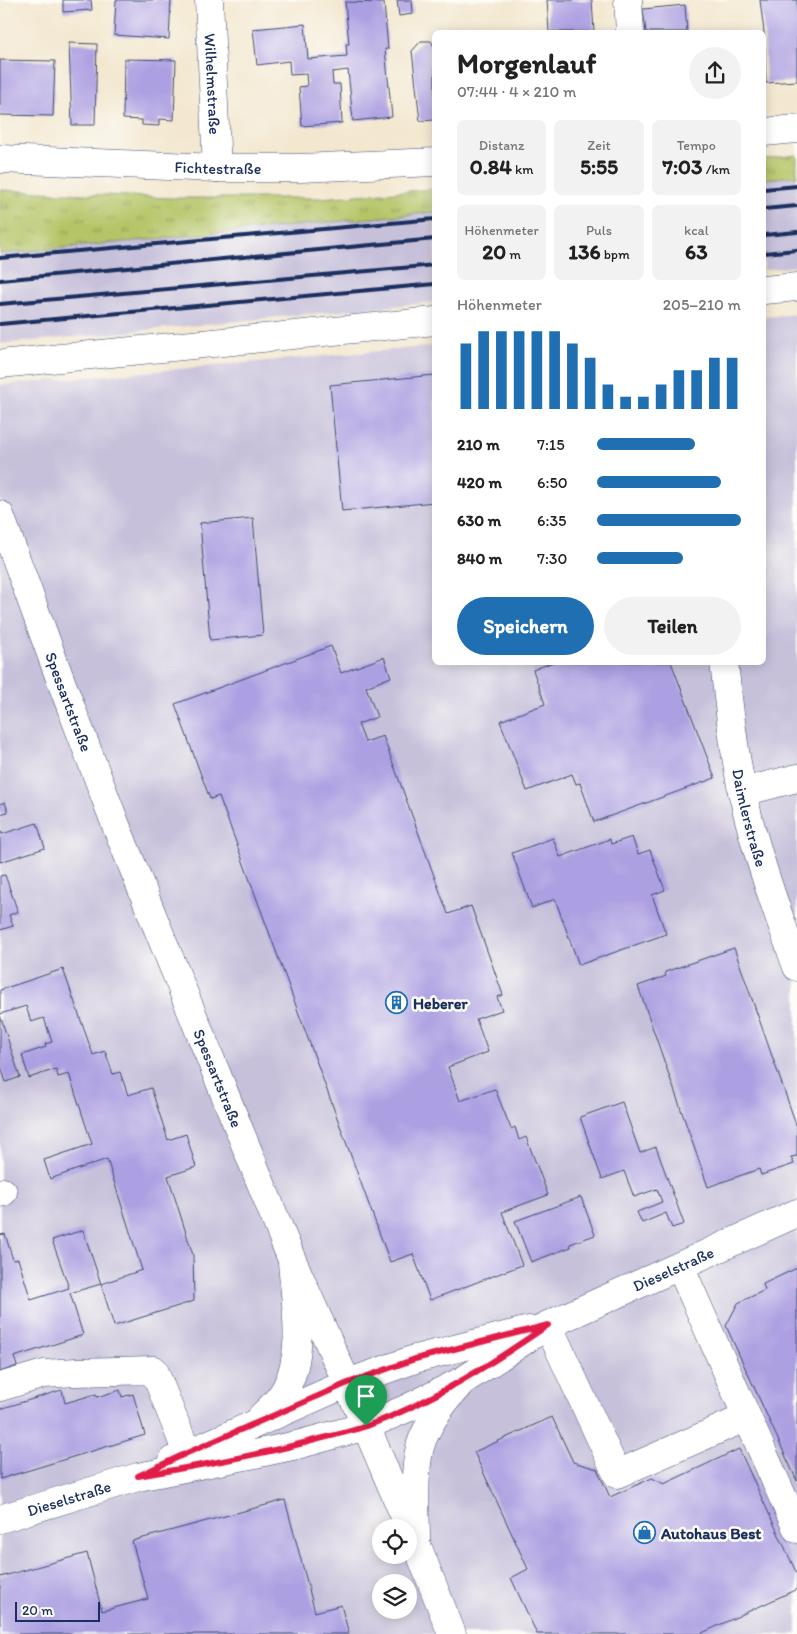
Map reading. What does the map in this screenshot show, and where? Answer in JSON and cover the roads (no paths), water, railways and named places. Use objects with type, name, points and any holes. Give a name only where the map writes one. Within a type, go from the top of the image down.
[{"type":"street","name":"Wilhelmstraße","points":[[208,0],[217,168]]},
{"type":"street","points":[[628,0],[630,30]]},
{"type":"street","points":[[766,132],[797,129]]},
{"type":"street","name":"Fichtestraße","points":[[0,159],[217,168],[300,168],[432,162]]},
{"type":"street","points":[[766,290],[797,287]]},
{"type":"street","points":[[0,364],[432,321]]},
{"type":"street","name":"Spessartstraße","points":[[0,515],[117,828],[292,1260],[348,1383],[406,1519]]},
{"type":"street","name":"Daimlerstraße","points":[[724,665],[733,741],[742,792],[761,861],[797,967]]},
{"type":"street","points":[[742,792],[797,778]]},
{"type":"street","name":"Dieselstraße","points":[[0,1519],[138,1476],[297,1445],[366,1426],[464,1380],[548,1325],[797,1213]]},
{"type":"street","points":[[254,1424],[270,1409],[285,1389],[296,1353],[297,1328],[292,1260]]},
{"type":"street","points":[[680,1266],[797,1529]]},
{"type":"street","points":[[548,1325],[616,1474],[747,1417]]},
{"type":"street","name":"Dieselstraße","points":[[138,1476],[348,1383],[415,1359],[548,1325]]},
{"type":"street","points":[[0,1387],[44,1374],[154,1370],[187,1453]]},
{"type":"street","points":[[416,1519],[417,1468],[422,1439],[448,1396],[464,1380]]},
{"type":"street","name":"Spessartstraße","points":[[417,1546],[452,1634]]},
{"type":"railway","points":[[766,189],[797,186]]},
{"type":"railway","points":[[766,209],[797,206]]},
{"type":"railway","points":[[0,258],[432,219]]},
{"type":"railway","points":[[766,235],[797,232]]},
{"type":"railway","points":[[0,280],[432,239]]},
{"type":"railway","points":[[766,253],[797,250]]},
{"type":"railway","points":[[0,304],[432,265]]},
{"type":"railway","points":[[0,324],[432,284]]},
{"type":"place","name":"Heberer","points":[[397,1003]]},
{"type":"place","name":"Autohaus Best","points":[[645,1533]]}]
